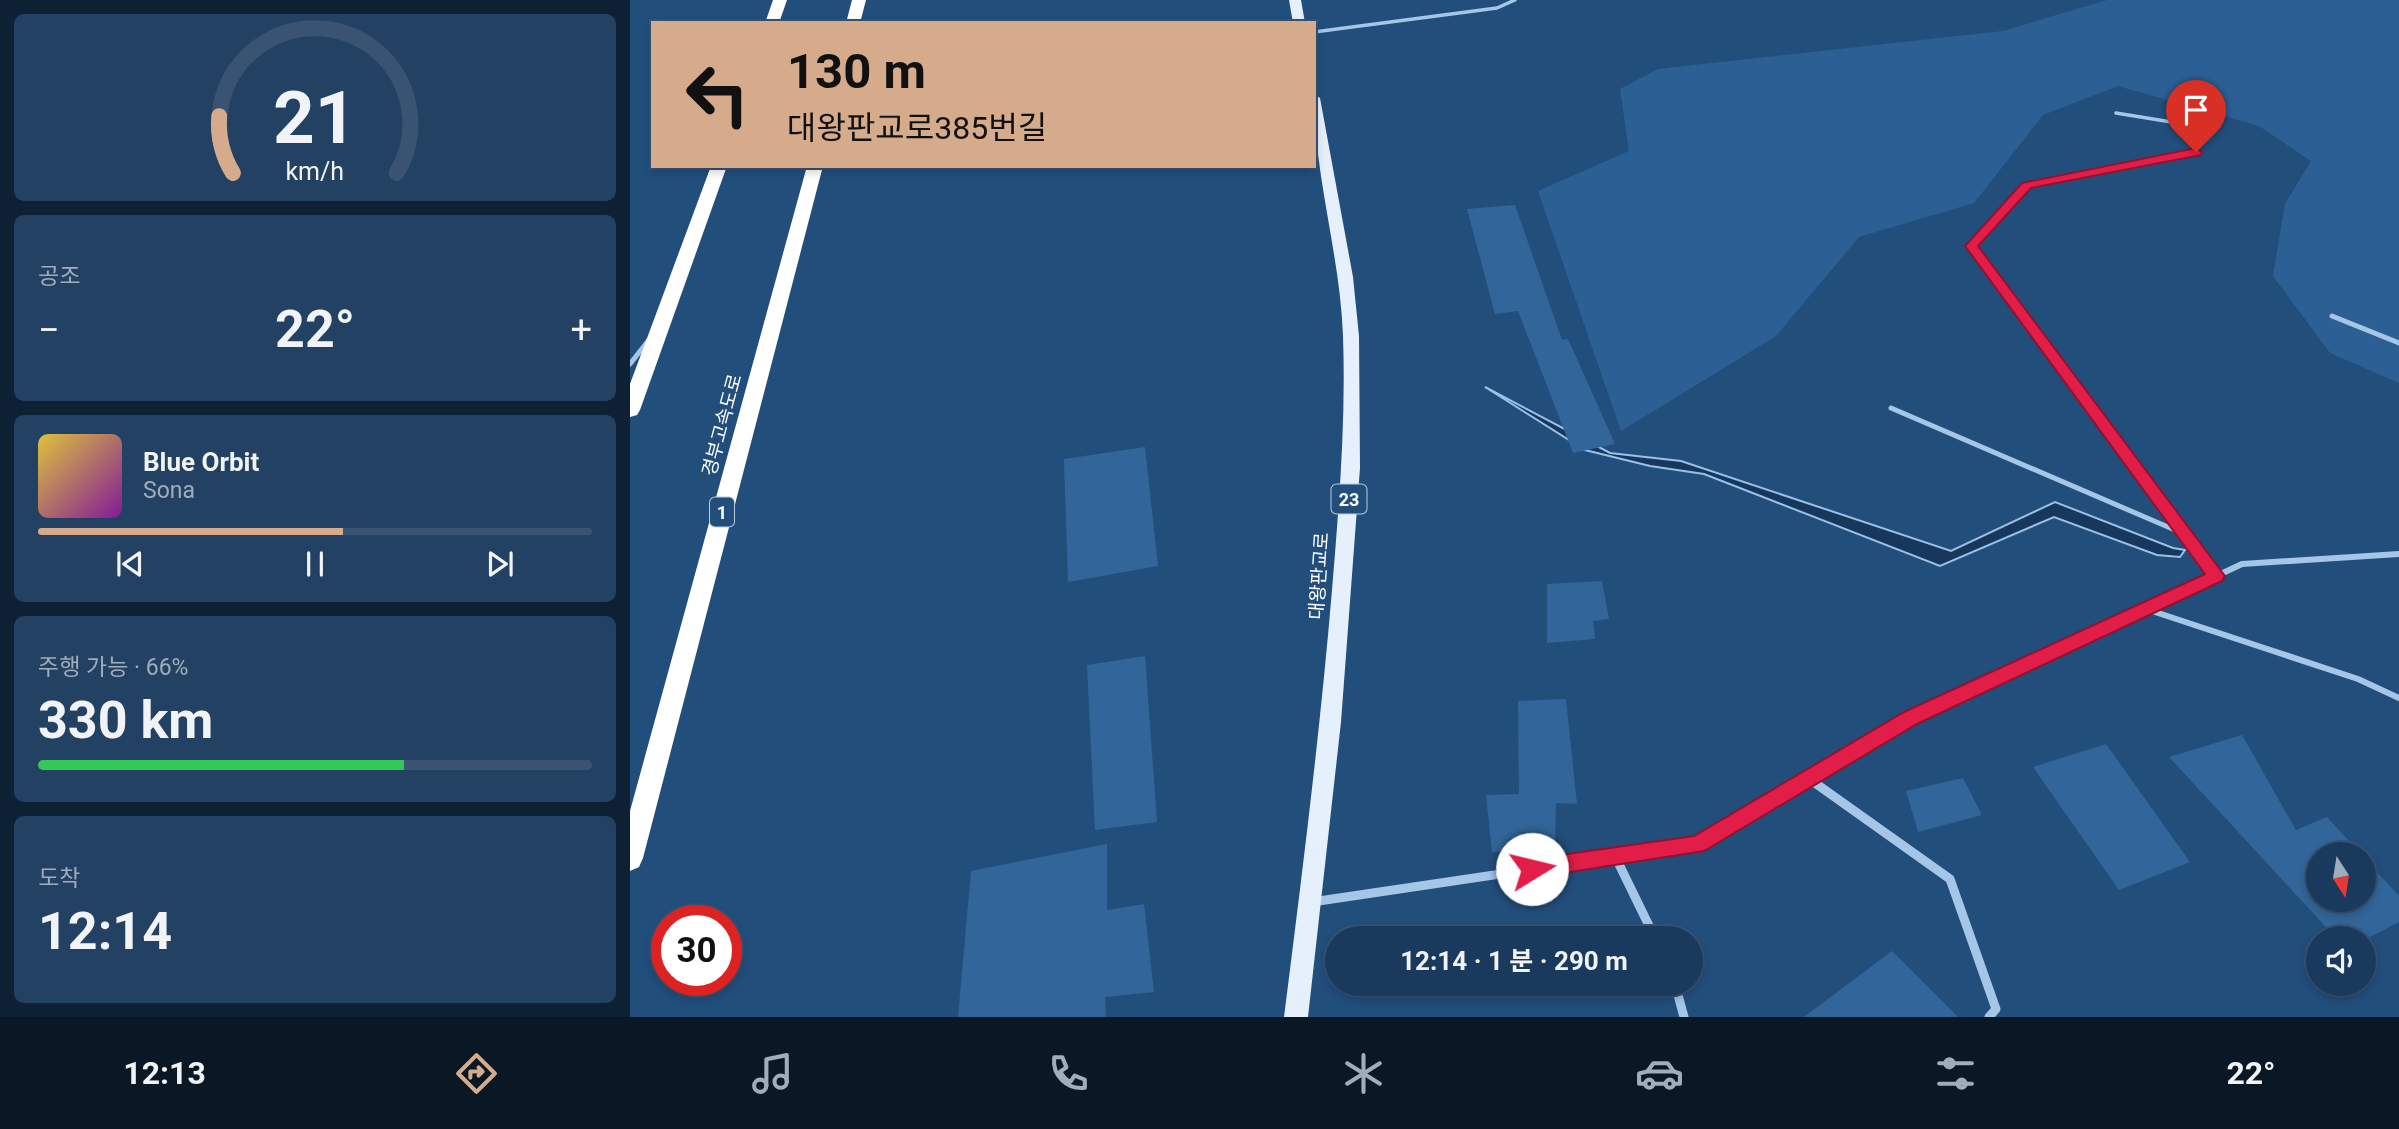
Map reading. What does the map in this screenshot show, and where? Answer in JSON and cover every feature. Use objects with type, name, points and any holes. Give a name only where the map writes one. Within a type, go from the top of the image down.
[{"type":"highway","points":[[773,21],[780,0]]},
{"type":"highway","points":[[854,21],[859,0]]},
{"type":"highway","points":[[630,410],[718,168]]},
{"type":"highway","name":"경부고속도로","points":[[630,858],[814,168]]},
{"type":"main road","points":[[1295,0],[1299,21]]},
{"type":"main road","name":"대왕판교로","points":[[1296,1017],[1338,656],[1351,468],[1351,336],[1346,277],[1316,109]]},
{"type":"street","points":[[1311,902],[1697,845],[1910,718],[2242,565],[2399,554]]},
{"type":"street","points":[[1808,778],[1950,879],[1996,1009],[1989,1017]]},
{"type":"street","points":[[1615,856],[1649,926]]},
{"type":"street","points":[[1678,996],[1684,1017]]},
{"type":"lane","points":[[1316,33],[1497,8],[1515,0]]},
{"type":"lane","points":[[2116,113],[2202,127],[2196,152],[2026,186],[1971,246],[2216,576]]},
{"type":"lane","points":[[2332,316],[2399,343]]},
{"type":"lane","points":[[630,363],[661,325]]},
{"type":"lane","points":[[1891,408],[2185,534]]},
{"type":"lane","points":[[2146,608],[2358,679],[2399,698]]},
{"type":"shaded area","points":[[2107,0],[2399,0],[2399,383],[2330,353],[2273,276],[2285,204],[2311,161],[2259,126],[2118,86],[2043,115],[1974,203],[1859,237],[1776,336],[1621,431],[1538,191],[1629,151],[1620,89],[1658,69],[2003,31]]},
{"type":"shaded area","points":[[1485,387],[1610,453],[1681,461],[1951,551],[2055,502],[2173,548],[2185,550],[2180,557],[2157,555],[2054,517],[1940,566],[1704,474],[1650,466],[1585,450]]},
{"type":"building","points":[[1515,205],[1562,340],[1568,339],[1615,444],[1573,453],[1518,311],[1495,314],[1467,209]]},
{"type":"building","points":[[1145,447],[1158,566],[1068,582],[1064,459]]},
{"type":"building","points":[[1602,581],[1609,619],[1593,621],[1595,639],[1547,643],[1547,584]]},
{"type":"building","points":[[1145,656],[1157,822],[1095,830],[1087,665]]},
{"type":"building","points":[[1566,699],[1577,804],[1556,803],[1555,849],[1492,852],[1486,795],[1519,794],[1518,701]]},
{"type":"building","points":[[2242,735],[2296,830],[2327,817],[2350,842],[2306,842],[2306,905],[2169,757]]},
{"type":"building","points":[[2106,744],[2190,862],[2119,890],[2033,767]]},
{"type":"building","points":[[1963,778],[1982,815],[1918,832],[1906,791]]},
{"type":"building","points":[[1107,844],[1107,910],[1144,904],[1154,992],[1105,997],[1106,1017],[958,1017],[971,871]]},
{"type":"building","points":[[2376,871],[2399,896],[2399,922],[2376,934],[2376,926],[2325,926],[2312,912],[2376,912]]},
{"type":"building","points":[[1892,951],[1958,1017],[1804,1017]]},
{"type":"route","points":[[1532,869],[1697,845],[1910,718],[2216,576],[1971,246],[2026,186],[2196,152]]}]
